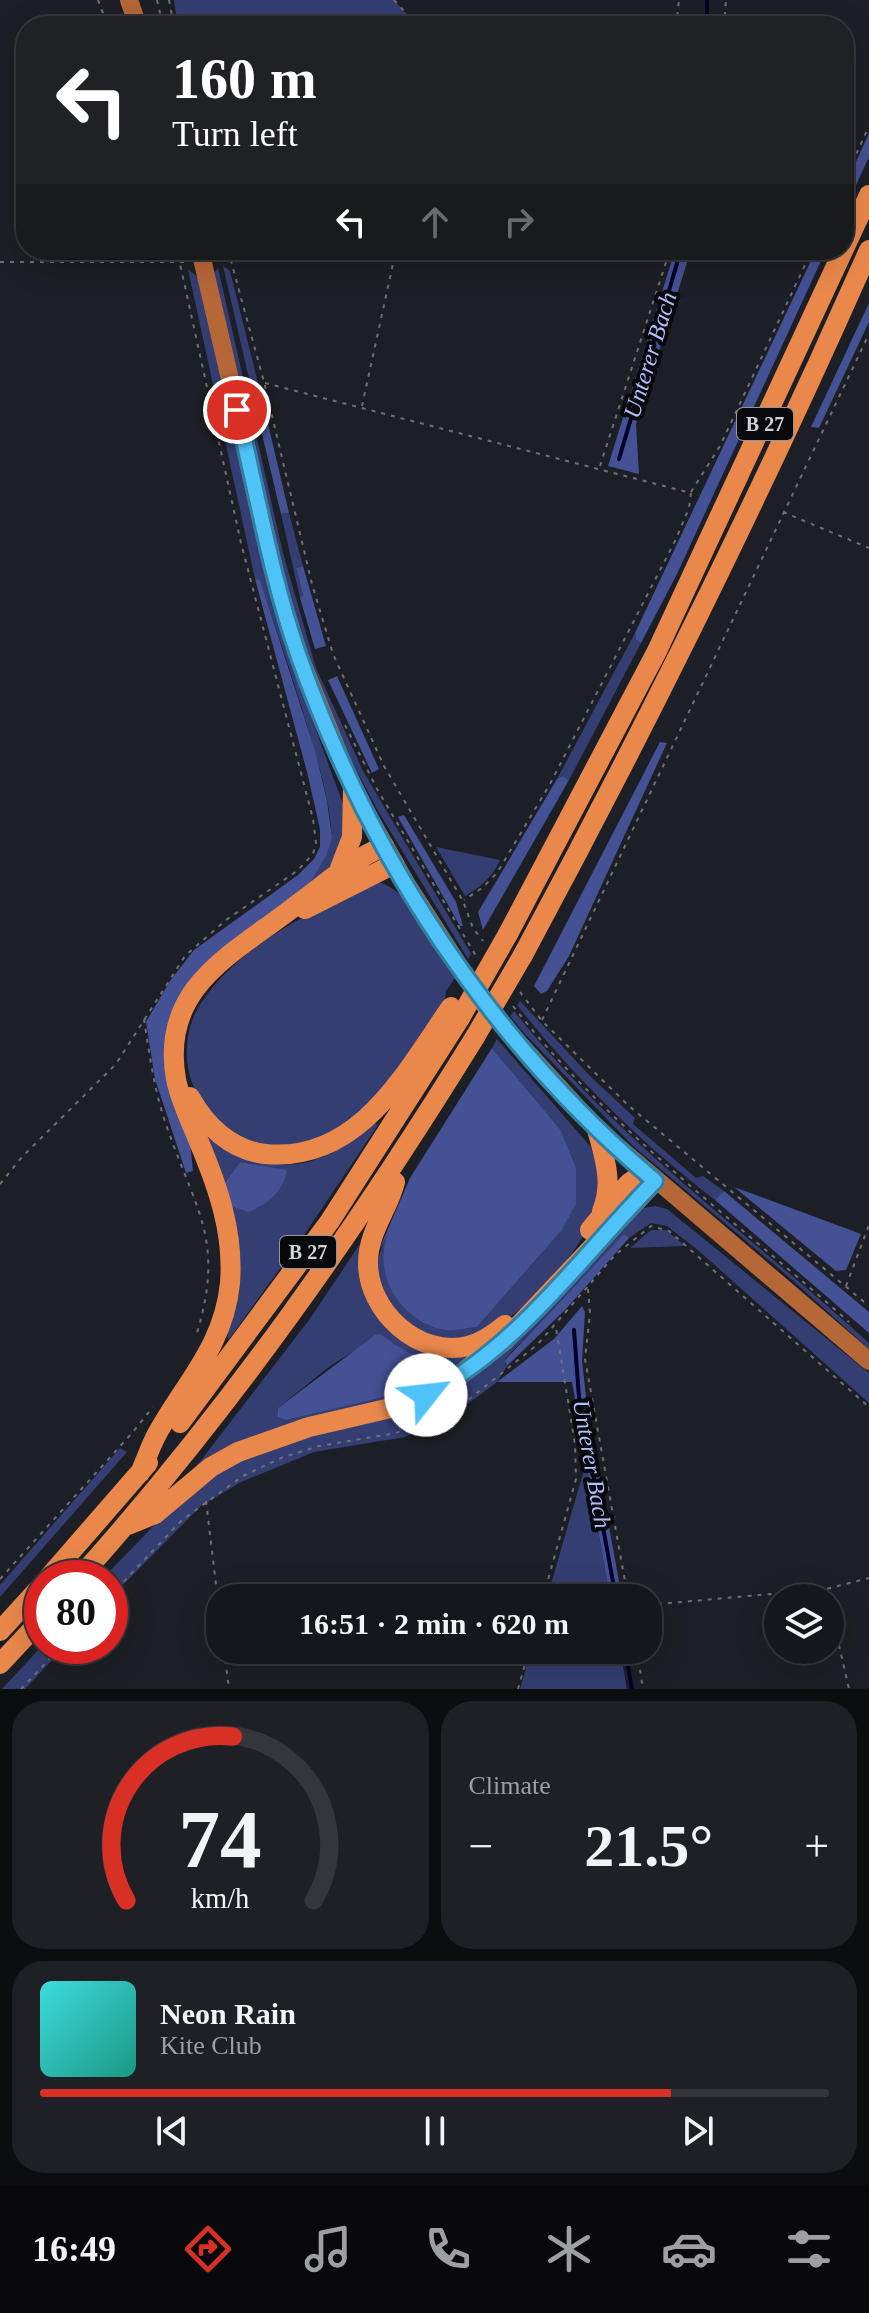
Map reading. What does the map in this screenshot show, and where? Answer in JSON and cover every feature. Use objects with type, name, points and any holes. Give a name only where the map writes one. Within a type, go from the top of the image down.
[{"type":"highway","name":"B 27","points":[[854,227],[869,195]]},
{"type":"highway","name":"B 27","points":[[95,1560],[245,1378],[399,1158],[475,1037],[523,955],[627,761],[719,575],[869,250]]},
{"type":"highway","name":"B 27","points":[[64,1560],[140,1473],[228,1362],[321,1234],[455,1012],[492,962],[664,637],[839,260]]},
{"type":"highway","points":[[340,868],[352,837],[353,789]]},
{"type":"highway","points":[[140,1473],[157,1434],[193,1381],[212,1345],[229,1286],[229,1235],[221,1203],[176,1080],[175,1036],[181,1014],[188,998],[227,955],[298,904],[340,868],[389,855]]},
{"type":"highway","points":[[389,855],[300,912],[243,953],[212,980],[195,1001],[182,1038],[182,1068],[191,1097],[208,1124],[242,1148],[280,1155],[296,1155],[317,1149],[358,1126],[383,1101],[455,1012]]},
{"type":"highway","points":[[597,1129],[608,1171],[608,1189],[599,1219]]},
{"type":"highway","points":[[399,1158],[394,1187],[370,1242],[368,1263],[371,1283],[386,1314],[398,1327],[428,1344],[467,1347],[503,1327],[546,1285],[629,1183],[650,1176]]},
{"type":"highway","points":[[125,1526],[155,1514],[211,1467],[238,1452],[298,1430],[395,1407],[451,1382],[505,1340],[650,1176]]},
{"type":"highway","points":[[0,1631],[24,1605]]},
{"type":"highway","points":[[0,1664],[24,1638]]},
{"type":"main road","points":[[210,260],[279,590],[311,689],[353,789],[389,855],[485,1006],[597,1129],[869,1361]]},
{"type":"path","points":[[394,0],[409,16]]},
{"type":"path","points":[[854,159],[869,126]]},
{"type":"path","points":[[0,1184],[22,1157],[116,1064],[167,980],[201,939],[297,871],[313,854],[316,843],[313,819],[241,543],[180,260]]},
{"type":"path","points":[[231,260],[264,382],[312,584],[333,654],[384,766],[463,901],[473,928]]},
{"type":"path","points":[[361,408],[394,260]]},
{"type":"path","points":[[599,468],[667,260]]},
{"type":"path","points":[[463,901],[497,873],[550,784],[676,539],[689,508],[691,493],[720,446],[807,260]]},
{"type":"path","points":[[0,262],[181,263]]},
{"type":"path","points":[[869,334],[782,511],[542,1021],[629,1106],[869,1306]]},
{"type":"path","points":[[264,382],[691,493]]},
{"type":"path","points":[[782,511],[869,548]]},
{"type":"path","points":[[342,719],[377,789],[472,950]]},
{"type":"path","points":[[516,1009],[561,1062],[622,1123],[857,1330]]},
{"type":"path","points":[[144,1018],[154,1081],[168,1131],[199,1208],[208,1247],[208,1298],[196,1338]]},
{"type":"path","points":[[846,1287],[869,1225]]},
{"type":"path","points":[[128,1577],[182,1520],[243,1476],[281,1458],[319,1446],[396,1433],[468,1400],[556,1326],[615,1255],[639,1234],[657,1226],[669,1231],[869,1407]]},
{"type":"path","points":[[588,1288],[590,1313],[585,1359],[625,1584]]},
{"type":"path","points":[[547,1584],[576,1479],[575,1444],[556,1326]]},
{"type":"path","points":[[0,1579],[132,1433],[159,1398]]},
{"type":"path","points":[[206,1501],[216,1584]]},
{"type":"path","points":[[844,1584],[869,1578]]},
{"type":"path","points":[[662,1604],[764,1595]]},
{"type":"path","points":[[21,1689],[45,1664]]},
{"type":"path","points":[[226,1664],[229,1689]]},
{"type":"path","points":[[518,1689],[525,1664]]},
{"type":"path","points":[[639,1664],[643,1689]]},
{"type":"path","points":[[843,1664],[849,1689]]},
{"type":"shaded area","points":[[174,0],[394,0],[408,16],[176,16]]},
{"type":"shaded area","points":[[869,133],[869,157],[854,189],[854,166]]},
{"type":"shaded area","points":[[672,260],[688,260],[636,424],[639,474],[608,466]]},
{"type":"shaded area","points":[[811,260],[821,260],[677,574],[641,643],[636,640],[635,633]]},
{"type":"shaded area","points":[[223,266],[230,271],[265,411],[257,413]]},
{"type":"shaded area","points":[[218,268],[283,553],[316,668],[363,771],[471,954],[468,959],[378,811],[347,752],[310,668],[289,598],[214,273]]},
{"type":"shaded area","points":[[188,269],[199,278],[284,642],[348,818],[335,862],[291,902],[327,848],[331,822],[304,715],[260,581],[255,579]]},
{"type":"shaded area","points":[[869,303],[869,322],[819,428],[811,427]]},
{"type":"shaded area","points":[[265,411],[289,513],[281,514],[257,413]]},
{"type":"shaded area","points":[[289,513],[303,566],[296,568],[303,595],[300,598],[281,514]]},
{"type":"shaded area","points":[[303,566],[326,646],[315,649],[300,598],[303,595],[296,568]]},
{"type":"shaded area","points":[[255,579],[260,580],[316,754],[332,838],[326,856],[311,881],[177,1013],[193,1171],[186,1173],[155,1079],[146,1022],[170,981],[194,950],[298,875],[314,859],[320,847],[320,829],[307,772]]},
{"type":"shaded area","points":[[635,633],[636,640],[641,643],[569,780],[563,776],[557,779]]},
{"type":"shaded area","points":[[337,676],[379,769],[372,773],[328,680]]},
{"type":"shaded area","points":[[660,742],[667,743],[569,956],[547,991],[541,994],[534,986]]},
{"type":"shaded area","points":[[563,776],[569,780],[483,930],[478,912],[557,779]]},
{"type":"shaded area","points":[[404,815],[456,902],[463,926],[460,926],[398,817]]},
{"type":"shaded area","points":[[436,847],[500,860],[486,881],[465,896]]},
{"type":"shaded area","points":[[373,881],[386,885],[411,905],[457,975],[446,991],[445,1001],[383,1088],[337,1132],[309,1143],[281,1148],[261,1147],[239,1139],[221,1126],[206,1109],[195,1090],[188,1068],[187,1046],[191,1024],[201,1003],[217,982],[256,947],[302,918]]},
{"type":"shaded area","points":[[520,1001],[591,1077],[635,1118],[633,1124],[696,1178],[703,1176],[724,1191],[715,1200],[635,1133],[562,1058],[517,1005]]},
{"type":"shaded area","points":[[514,1011],[553,1057],[639,1143],[869,1343],[869,1349],[632,1145],[524,1033],[510,1016]]},
{"type":"shaded area","points":[[497,1039],[590,1146],[605,1181],[585,1233],[537,1294],[489,1331],[460,1340],[445,1339],[415,1328],[402,1318],[384,1294],[378,1273],[379,1259],[391,1227],[477,1327],[561,1231],[560,1129],[492,1048]]},
{"type":"shaded area","points":[[492,1048],[560,1129],[576,1168],[576,1204],[561,1231],[477,1327],[445,1330],[409,1312],[392,1290],[384,1264],[384,1246],[389,1233],[379,1250],[410,1178]]},
{"type":"shaded area","points":[[374,1122],[378,1125],[229,1339],[234,1314],[231,1206],[287,1171],[240,1162],[224,1184],[203,1134],[255,1158],[287,1165],[315,1160],[328,1154]]},
{"type":"shaded area","points":[[240,1162],[287,1170],[274,1196],[249,1212],[231,1206],[224,1184]]},
{"type":"shaded area","points":[[734,1187],[861,1234],[846,1270],[836,1271]]},
{"type":"shaded area","points":[[724,1191],[869,1312],[869,1333],[715,1200]]},
{"type":"shaded area","points":[[655,1206],[667,1209],[869,1373],[869,1403],[699,1251],[667,1226],[651,1223],[629,1238],[624,1235],[505,1359],[507,1366],[497,1382],[461,1409],[405,1437],[314,1452],[241,1482],[201,1506],[128,1580],[128,1560],[121,1560],[180,1499],[245,1456],[420,1404],[639,1209]]},
{"type":"shaded area","points":[[651,1230],[666,1230],[685,1246],[630,1248]]},
{"type":"shaded area","points":[[624,1234],[629,1238],[565,1310],[507,1366],[505,1360]]},
{"type":"shaded area","points":[[362,1241],[368,1263],[398,1327],[486,1351],[431,1388],[192,1472],[309,1320]],"holes":[[[381,1334],[404,1350],[449,1362],[414,1387],[286,1420],[277,1417],[278,1408],[330,1366]]]},
{"type":"shaded area","points":[[582,1306],[585,1312],[582,1361],[587,1405],[619,1584],[608,1584],[572,1382],[497,1382],[554,1339]]},
{"type":"shaded area","points":[[381,1334],[413,1354],[449,1362],[453,1365],[451,1371],[383,1397],[286,1420],[277,1417],[278,1408],[375,1335]]},
{"type":"shaded area","points":[[120,1448],[127,1452],[32,1560],[24,1560],[24,1570],[0,1597],[0,1585]]},
{"type":"shaded area","points":[[586,1463],[608,1584],[551,1584]]},
{"type":"shaded area","points":[[25,1664],[48,1664],[25,1689],[2,1689]]},
{"type":"shaded area","points":[[527,1664],[623,1664],[627,1689],[520,1689]]},
{"type":"waterway","name":"Unterer Bach","points":[[707,0],[707,16]]},
{"type":"waterway","name":"Unterer Bach","points":[[619,459],[678,260]]},
{"type":"waterway","name":"Unterer Bach","points":[[574,1330],[579,1397],[613,1584]]},
{"type":"waterway","name":"Unterer Bach","points":[[628,1664],[632,1689]]},
{"type":"route","points":[[237,410],[279,590],[322,718],[353,789],[428,920],[485,1006],[597,1129],[655,1181],[505,1340],[478,1364],[426,1395]]}]
